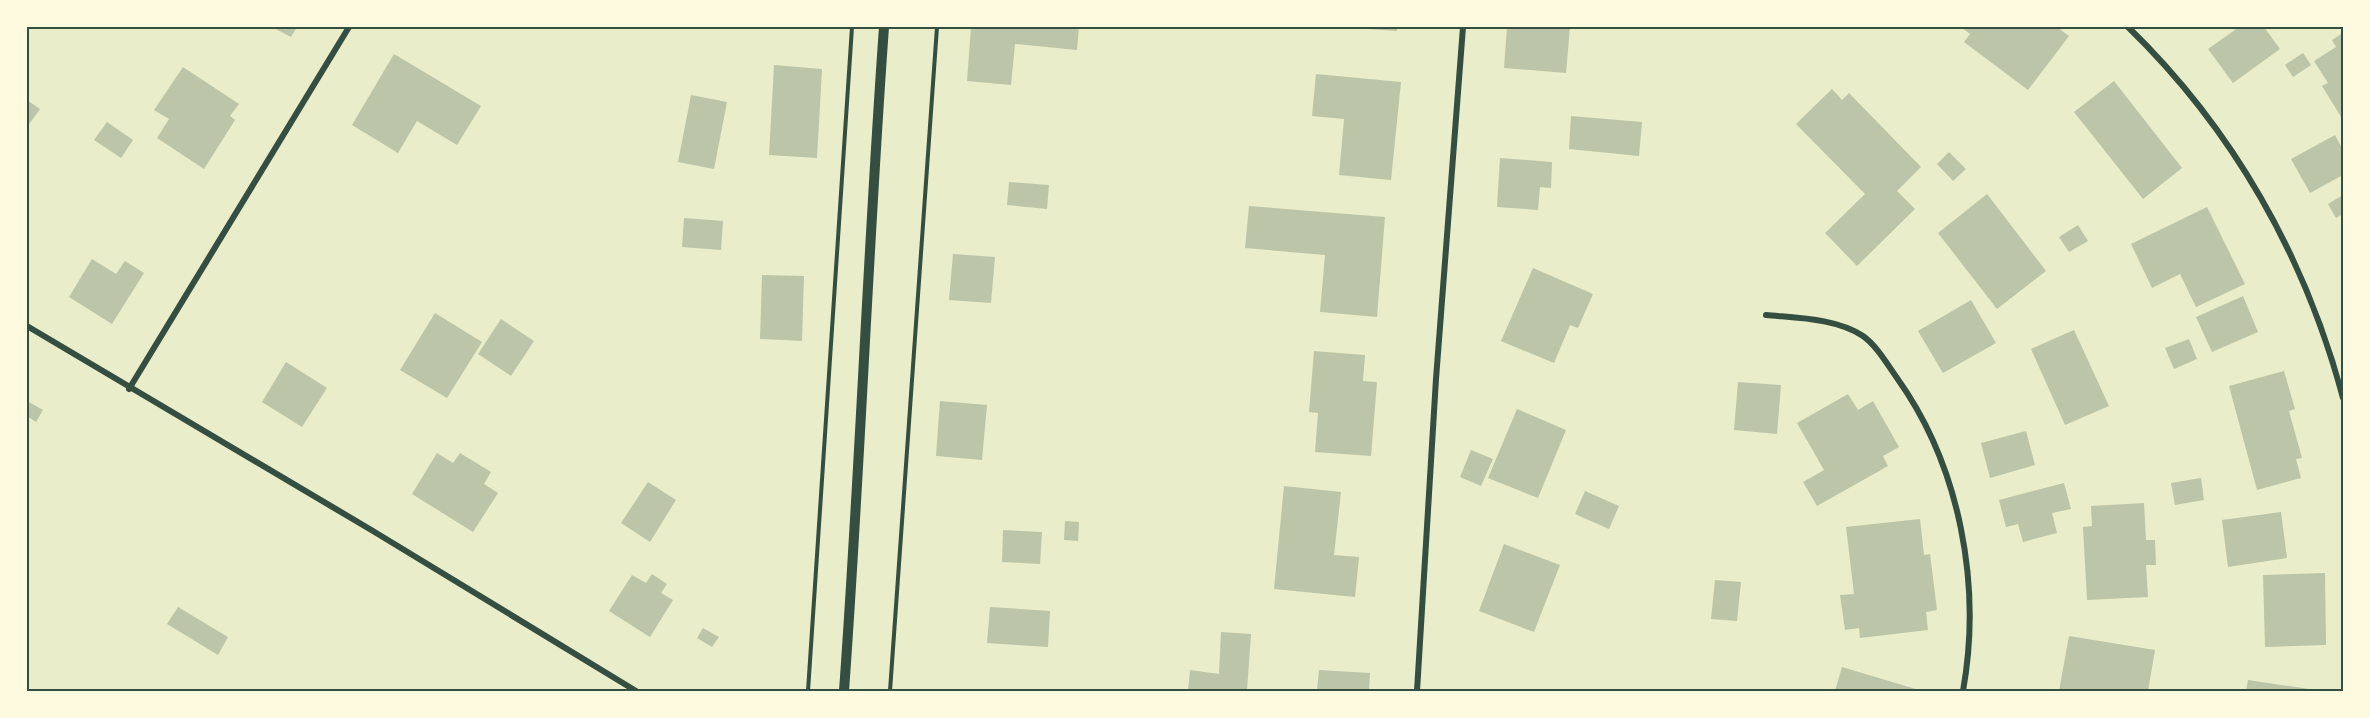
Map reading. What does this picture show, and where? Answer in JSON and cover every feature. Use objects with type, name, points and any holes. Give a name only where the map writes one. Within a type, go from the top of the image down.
[{"type":"street","points":[[129,389],[349,27]]},
{"type":"street","points":[[844,691],[856,518],[872,196],[884,27]]},
{"type":"street","points":[[1417,691],[1437,368],[1463,27]]},
{"type":"street","points":[[2128,27],[2163,62],[2200,106],[2245,169],[2282,234],[2307,290],[2331,352],[2343,398]]},
{"type":"street","points":[[1766,315],[1824,320],[1863,336],[1878,352],[1913,401],[1939,451],[1964,542],[1970,608],[1967,668],[1963,691]]},
{"type":"street","points":[[27,326],[129,389],[373,531],[636,691]]},
{"type":"path","points":[[808,691],[852,27]]},
{"type":"path","points":[[890,691],[937,27]]},
{"type":"building","points":[[272,27],[297,27],[291,37]]},
{"type":"building","points":[[971,27],[1079,27],[1077,50],[1015,44],[1011,85],[967,81]]},
{"type":"building","points":[[1367,27],[1397,27],[1397,31],[1367,29]]},
{"type":"building","points":[[1507,27],[1570,27],[1566,73],[1504,68]]},
{"type":"building","points":[[1961,27],[2057,27],[2069,36],[2028,90],[1964,42],[1970,34]]},
{"type":"building","points":[[2239,27],[2264,27],[2280,49],[2233,83],[2208,49]]},
{"type":"building","points":[[2343,33],[2343,120],[2322,86],[2328,83],[2314,61],[2336,47],[2332,40]]},
{"type":"building","points":[[2303,53],[2311,65],[2293,77],[2285,65]]},
{"type":"building","points":[[394,54],[481,106],[457,145],[417,121],[398,153],[352,125]]},
{"type":"building","points":[[774,65],[822,69],[817,158],[769,155]]},
{"type":"building","points":[[183,67],[239,104],[230,116],[235,120],[204,169],[157,138],[169,119],[154,110]]},
{"type":"building","points":[[1316,74],[1401,82],[1391,180],[1339,175],[1344,119],[1312,116]]},
{"type":"building","points":[[2114,81],[2182,168],[2143,199],[2074,112]]},
{"type":"building","points":[[1832,89],[1842,100],[1849,93],[1921,167],[1897,191],[1915,209],[1857,266],[1825,233],[1865,194],[1796,124]]},
{"type":"building","points":[[691,95],[727,102],[714,169],[678,162]]},
{"type":"building","points":[[27,100],[40,109],[27,127]]},
{"type":"building","points":[[1571,116],[1642,122],[1639,156],[1569,149]]},
{"type":"building","points":[[107,122],[133,140],[121,158],[94,140]]},
{"type":"building","points":[[2335,135],[2343,150],[2343,175],[2310,193],[2291,159]]},
{"type":"building","points":[[1949,152],[1966,169],[1953,181],[1937,164]]},
{"type":"building","points":[[1500,158],[1552,162],[1551,188],[1540,187],[1538,210],[1497,207]]},
{"type":"building","points":[[1009,182],[1049,185],[1047,209],[1007,205]]},
{"type":"building","points":[[1987,194],[2046,271],[1997,309],[1938,233]]},
{"type":"building","points":[[2343,195],[2343,214],[2336,218],[2328,204]]},
{"type":"building","points":[[1249,206],[1385,217],[1377,317],[1320,312],[1325,255],[1245,248]]},
{"type":"building","points":[[2207,207],[2245,284],[2196,307],[2180,274],[2152,288],[2131,244]]},
{"type":"building","points":[[684,218],[723,221],[721,250],[682,247]]},
{"type":"building","points":[[2078,225],[2088,241],[2069,252],[2059,237]]},
{"type":"building","points":[[953,254],[995,257],[991,303],[949,300]]},
{"type":"building","points":[[92,259],[116,274],[125,261],[144,273],[112,324],[69,297]]},
{"type":"building","points":[[1533,268],[1593,294],[1578,328],[1570,325],[1554,363],[1501,341]]},
{"type":"building","points":[[762,275],[804,276],[802,341],[760,339]]},
{"type":"building","points":[[2243,296],[2258,332],[2212,352],[2196,317]]},
{"type":"building","points":[[1971,300],[1996,343],[1943,373],[1918,331]]},
{"type":"building","points":[[435,313],[482,342],[447,398],[400,370]]},
{"type":"building","points":[[501,319],[534,341],[511,376],[478,354]]},
{"type":"building","points":[[2074,330],[2109,406],[2065,425],[2031,349]]},
{"type":"building","points":[[2189,339],[2197,359],[2174,369],[2165,348]]},
{"type":"building","points":[[1314,351],[1365,355],[1363,381],[1377,382],[1371,456],[1315,452],[1318,413],[1309,412]]},
{"type":"building","points":[[286,362],[327,388],[302,427],[262,402]]},
{"type":"building","points":[[2284,371],[2295,409],[2289,411],[2302,458],[2296,459],[2301,478],[2257,490],[2229,386]]},
{"type":"building","points":[[1738,382],[1781,385],[1777,434],[1734,430]]},
{"type":"building","points":[[1848,394],[1858,410],[1873,401],[1899,447],[1883,456],[1888,466],[1817,506],[1803,482],[1824,470],[1797,423]]},
{"type":"building","points":[[27,401],[43,410],[36,422],[27,416]]},
{"type":"building","points":[[940,401],[987,405],[982,460],[936,456]]},
{"type":"building","points":[[1517,409],[1566,430],[1538,498],[1488,478]]},
{"type":"building","points":[[2026,431],[2035,465],[1990,478],[1981,443]]},
{"type":"building","points":[[1471,450],[1493,459],[1481,486],[1460,477]]},
{"type":"building","points":[[437,453],[453,463],[460,453],[491,472],[484,484],[498,493],[473,532],[412,494]]},
{"type":"building","points":[[2201,478],[2204,500],[2175,505],[2171,483]]},
{"type":"building","points":[[648,482],[676,500],[650,542],[621,523]]},
{"type":"building","points":[[2064,483],[2071,509],[2052,513],[2057,533],[2023,542],[2018,524],[2006,527],[1999,500]]},
{"type":"building","points":[[1284,486],[1341,492],[1334,555],[1359,557],[1355,597],[1274,589]]},
{"type":"building","points":[[1585,491],[1619,506],[1609,529],[1575,514]]},
{"type":"building","points":[[2144,503],[2146,540],[2155,540],[2156,565],[2146,565],[2148,597],[2087,600],[2083,527],[2092,526],[2091,506]]},
{"type":"building","points":[[2281,512],[2287,558],[2228,567],[2222,520]]},
{"type":"building","points":[[1920,519],[1924,555],[1930,554],[1937,610],[1926,612],[1928,630],[1860,638],[1859,628],[1845,630],[1840,595],[1854,594],[1846,527]]},
{"type":"building","points":[[1065,521],[1079,522],[1078,541],[1064,540]]},
{"type":"building","points":[[1003,530],[1042,532],[1040,564],[1002,562]]},
{"type":"building","points":[[1504,544],[1560,565],[1534,632],[1479,611]]},
{"type":"building","points":[[2325,573],[2326,645],[2265,647],[2263,575]]},
{"type":"building","points":[[652,574],[667,584],[661,593],[673,600],[650,637],[609,611],[632,575],[646,583]]},
{"type":"building","points":[[1715,580],[1741,582],[1737,621],[1711,619]]},
{"type":"building","points":[[178,607],[228,637],[218,655],[167,624]]},
{"type":"building","points":[[990,607],[1050,611],[1048,647],[987,643]]},
{"type":"building","points":[[703,628],[719,637],[712,647],[697,638]]},
{"type":"building","points":[[1221,632],[1251,634],[1247,691],[1188,691],[1190,670],[1219,674]]},
{"type":"building","points":[[2069,636],[2155,650],[2148,691],[2059,691]]},
{"type":"building","points":[[1842,667],[1919,690],[1919,691],[1835,691]]},
{"type":"building","points":[[1319,670],[1370,673],[1369,691],[1317,691]]},
{"type":"building","points":[[2248,680],[2316,690],[2316,691],[2246,691]]}]
